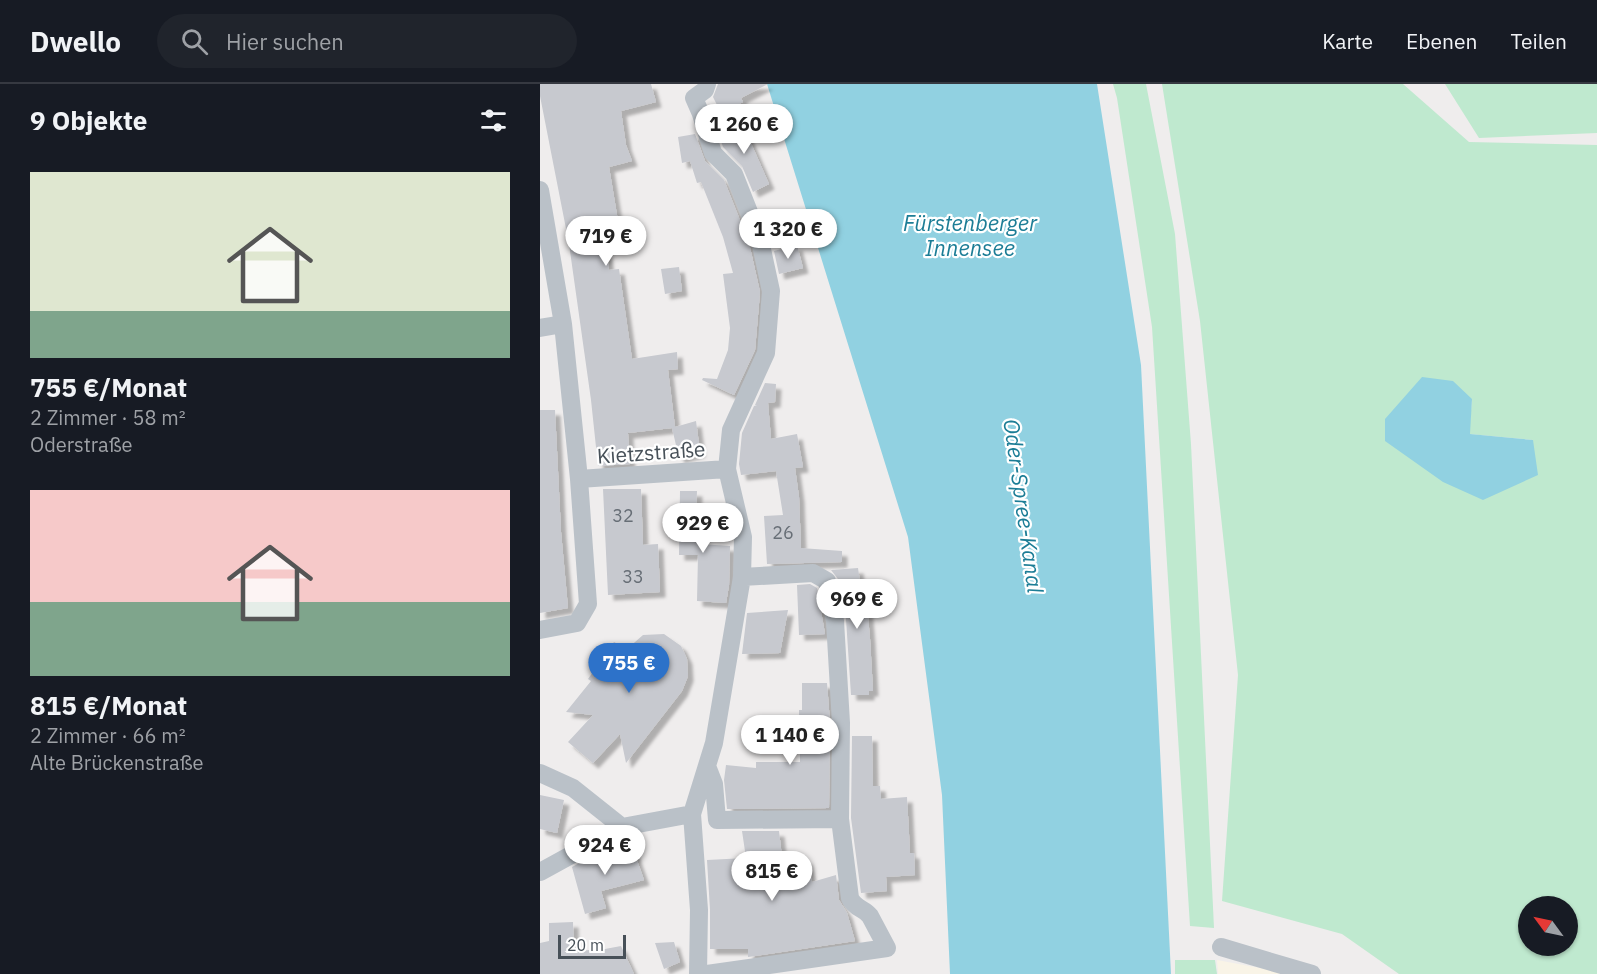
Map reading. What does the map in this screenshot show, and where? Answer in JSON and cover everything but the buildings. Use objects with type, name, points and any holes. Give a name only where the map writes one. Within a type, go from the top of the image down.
[{"type":"street","name":"Kietzstraße","points":[[692,814],[707,766],[724,693],[742,577],[743,537],[727,469],[731,430],[766,353],[771,291],[760,240],[734,174],[714,153],[694,98],[705,90],[707,84]]},
{"type":"street","points":[[540,190],[563,324],[579,479],[588,604],[577,623],[540,630]]},
{"type":"street","points":[[540,328],[563,324]]},
{"type":"street","name":"Kietzstraße","points":[[579,479],[727,469]]},
{"type":"street","points":[[707,974],[887,948],[870,916],[854,905],[850,898],[840,819],[841,723],[835,621],[826,581],[813,573],[742,577]]},
{"type":"street","points":[[707,766],[714,784],[717,820],[840,819]]},
{"type":"street","points":[[540,773],[573,789],[622,827]]},
{"type":"street","points":[[540,872],[622,827],[692,814],[699,910],[698,974]]},
{"type":"street","points":[[1221,947],[1312,974]]},
{"type":"shaded area","points":[[1217,960],[1293,974],[1218,974]]},
{"type":"green space","points":[[1113,84],[1146,84],[1175,234],[1191,444],[1214,928],[1190,926],[1152,327]]},
{"type":"green space","points":[[1162,84],[1403,84],[1469,142],[1597,145],[1597,974],[1399,974],[1342,934],[1222,901],[1238,675],[1200,321]],"holes":[[[1472,399],[1469,434],[1533,440],[1443,482]]]},
{"type":"green space","points":[[1445,84],[1597,84],[1597,133],[1479,138]]},
{"type":"green space","points":[[1175,960],[1215,960],[1217,974],[1175,974]]},
{"type":"water","name":"Fürstenberger Innensee","points":[[767,84],[1097,84],[1141,365],[1171,974],[950,974],[942,795],[908,537]]},
{"type":"water","points":[[1422,377],[1453,381],[1472,399],[1470,434],[1533,440],[1538,475],[1483,500],[1443,482],[1385,441],[1385,419]]},
{"type":"water label","name":"Oder-Spree-Kanal","points":[[1024,506]]}]
